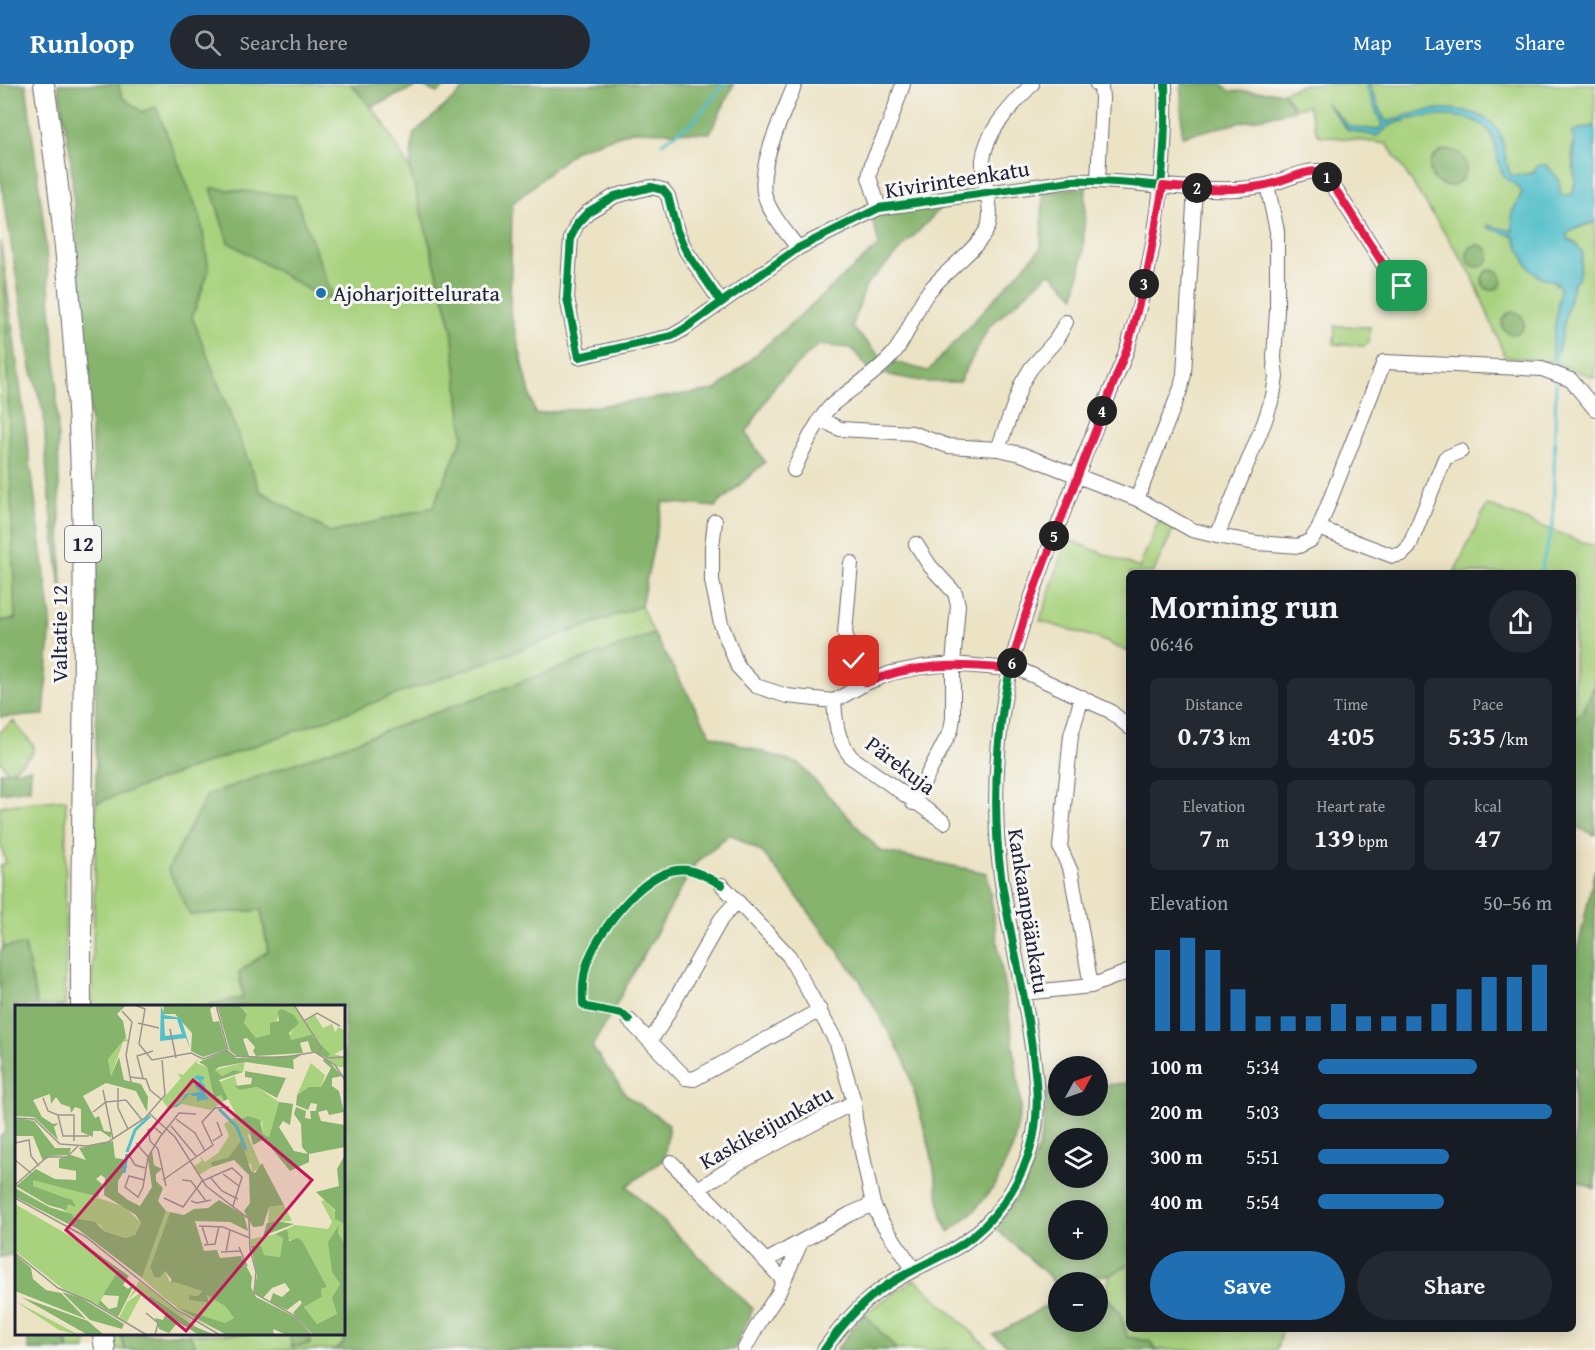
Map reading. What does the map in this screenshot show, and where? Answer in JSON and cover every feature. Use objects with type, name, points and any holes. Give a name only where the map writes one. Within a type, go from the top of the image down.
[{"type":"highway","name":"Valtatie 12","points":[[44,84],[65,242],[82,489],[84,698],[81,1005]]},
{"type":"highway","points":[[102,1335],[105,1350]]},
{"type":"street","points":[[795,84],[763,169],[765,193],[771,209],[798,248]]},
{"type":"street","points":[[879,208],[869,177],[872,163],[889,125],[903,84]]},
{"type":"street","points":[[794,470],[820,419],[831,405],[868,377],[893,353],[927,292],[987,230],[990,216],[983,177],[983,157],[1000,120],[1032,84]]},
{"type":"street","points":[[1097,84],[1101,88],[1102,98],[1098,180]]},
{"type":"street","name":"Kankaanpäänkatu","points":[[824,1350],[846,1322],[874,1294],[959,1246],[986,1224],[1008,1197],[1026,1162],[1033,1142],[1038,1099],[1023,993],[1001,878],[997,843],[1001,721],[1010,669],[1025,616],[1128,346],[1154,241],[1163,186],[1165,84]]},
{"type":"street","name":"Kivirinteenkatu","points":[[721,302],[686,251],[677,231],[668,196],[663,190],[651,187],[615,196],[588,212],[577,224],[571,237],[567,298],[579,357],[672,336],[721,302],[798,248],[879,208],[1051,183],[1098,180],[1127,184],[1237,189],[1267,185],[1320,171],[1338,193],[1395,283],[1402,286]]},
{"type":"street","points":[[1217,536],[1264,423],[1273,396],[1276,377],[1274,358],[1277,310],[1277,231],[1267,185]]},
{"type":"street","points":[[1137,500],[1181,388],[1184,374],[1195,188]]},
{"type":"street","points":[[998,449],[1022,383],[1031,368],[1056,340],[1066,322]]},
{"type":"street","points":[[820,419],[840,429],[912,433],[948,446],[998,449],[1021,454],[1137,500],[1192,530],[1257,543],[1299,546],[1311,540],[1319,528],[1384,362],[1542,369],[1571,380],[1595,409]]},
{"type":"street","points":[[1319,528],[1394,556],[1402,554],[1408,547],[1445,459],[1461,451]]},
{"type":"street","points":[[715,521],[712,581],[721,624],[738,667],[756,686],[787,696],[834,701],[891,672],[921,667],[953,664],[1021,670],[1110,711],[1126,725]]},
{"type":"street","points":[[914,802],[951,730],[954,718],[953,664],[958,605],[955,593],[930,566],[916,544]]},
{"type":"street","points":[[851,563],[845,633],[854,661],[866,683]]},
{"type":"street","points":[[1082,697],[1071,735],[1060,847],[1071,872],[1091,986]]},
{"type":"street","name":"Pärekuja","points":[[834,701],[836,729],[841,744],[851,757],[944,822]]},
{"type":"street","points":[[722,885],[789,956],[837,1043],[854,1102],[855,1119],[873,1204],[881,1221],[914,1270]]},
{"type":"street","points":[[650,1041],[721,919],[737,901]]},
{"type":"street","points":[[1023,993],[1091,986],[1126,973]]},
{"type":"street","points":[[629,1020],[686,1078],[694,1079],[820,1010]]},
{"type":"street","name":"Kaskikeijunkatu","points":[[698,1189],[739,1163],[854,1102]]},
{"type":"street","name":"Kaskikeijunkatu","points":[[670,1162],[784,1281]]},
{"type":"street","points":[[766,1261],[850,1214],[873,1204]]},
{"type":"street","points":[[744,1350],[784,1281],[801,1242]]},
{"type":"green space","points":[[0,84],[26,84],[44,226],[56,366],[62,597],[47,478],[44,414],[31,368],[0,174]]},
{"type":"green space","points":[[58,84],[118,84],[122,97],[142,112],[156,107],[201,219],[209,270],[192,317],[260,491],[331,533],[433,507],[463,437],[452,329],[410,170],[413,134],[470,84],[734,84],[710,133],[632,131],[576,150],[512,204],[510,311],[535,414],[716,390],[879,245],[872,217],[881,213],[943,206],[866,285],[852,327],[882,358],[870,370],[851,348],[818,345],[776,384],[746,433],[765,462],[715,507],[663,502],[641,606],[96,803],[95,480],[70,152]]},
{"type":"green space","name":"Ajoharjoittelurata","points":[[118,84],[351,84],[383,122],[410,170],[452,329],[463,437],[433,507],[331,533],[260,491],[192,317],[209,270],[155,107],[142,112],[122,97]]},
{"type":"green space","points":[[351,84],[448,84],[437,93],[420,85],[371,107]]},
{"type":"green space","points":[[1181,84],[1222,84],[1230,91],[1283,92],[1294,110],[1182,136]]},
{"type":"green space","points":[[1305,84],[1595,84],[1595,126],[1577,130],[1573,142],[1575,184],[1572,194],[1563,196],[1560,192],[1559,180],[1547,165],[1521,176],[1522,193],[1512,213],[1538,276],[1549,279],[1560,287],[1552,351],[1558,351],[1573,284],[1578,279],[1575,243],[1568,239],[1567,234],[1595,222],[1595,378],[1554,362],[1505,357],[1472,275],[1387,144],[1318,135],[1308,106],[1295,108],[1283,92]]},
{"type":"green space","points":[[1448,150],[1461,155],[1466,168],[1461,181],[1448,186],[1435,181],[1430,168],[1435,155]]},
{"type":"green space","points":[[1086,187],[1083,253],[1075,296],[1050,272],[990,326],[959,382],[926,382],[884,374],[895,362],[928,371],[1041,248],[1043,192]]},
{"type":"green space","points":[[211,188],[295,196],[333,297],[322,298],[228,242]]},
{"type":"green space","points":[[0,240],[4,264],[15,619],[0,621]]},
{"type":"green space","points":[[1478,245],[1486,248],[1489,256],[1486,264],[1478,267],[1470,264],[1467,256],[1470,248]]},
{"type":"green space","points":[[4,264],[51,620],[44,715],[0,717],[0,621],[15,619]]},
{"type":"green space","points":[[1492,270],[1499,273],[1502,280],[1499,287],[1492,290],[1485,287],[1482,280],[1485,273]]},
{"type":"green space","points":[[1513,312],[1521,315],[1524,323],[1521,331],[1513,334],[1505,331],[1502,323],[1505,315]]},
{"type":"green space","points":[[1335,326],[1370,327],[1369,343],[1364,346],[1334,344]]},
{"type":"green space","points":[[1487,505],[1595,547],[1595,685],[1583,712],[1576,717],[1576,570],[1455,570]]},
{"type":"green space","points":[[1160,518],[1175,526],[1154,570],[1126,570],[1126,651],[1097,638],[1040,621],[1067,539],[1139,568]]},
{"type":"green space","points":[[641,606],[654,634],[207,795],[190,915],[261,910],[268,951],[239,972],[243,998],[210,1005],[92,1005],[96,803]]},
{"type":"green space","points":[[654,634],[711,735],[799,764],[880,851],[987,873],[1021,1107],[1013,1147],[996,1184],[975,1210],[949,1232],[942,1217],[931,1153],[906,1063],[859,979],[793,891],[763,853],[730,834],[695,864],[592,1047],[628,1097],[669,1124],[664,1159],[627,1186],[753,1309],[734,1350],[336,1350],[344,1343],[345,1335],[345,1005],[210,1005],[243,998],[239,972],[268,951],[261,910],[190,915],[168,869],[207,795]]},
{"type":"green space","points":[[1595,685],[1595,835],[1576,827],[1576,717],[1583,712]]},
{"type":"green space","points":[[13,721],[34,746],[32,754],[9,773],[0,761],[0,732]]},
{"type":"green space","points":[[31,769],[30,789],[0,793],[0,772]]},
{"type":"green space","points":[[66,799],[65,1005],[37,1005],[25,945],[3,947],[0,922],[0,866],[6,863],[0,844],[0,806]]},
{"type":"green space","points":[[1595,869],[1595,1189],[1576,1181],[1576,1075],[1578,1069],[1576,1066],[1576,958]]},
{"type":"green space","points":[[25,945],[37,1005],[15,1005],[15,1254],[0,1257],[0,1137],[6,1131],[0,1036],[0,954],[3,947]]},
{"type":"green space","points":[[1126,1083],[1126,1266],[1110,1275],[1108,1272],[1048,1272],[1048,1275],[994,1227],[1016,1197],[1031,1169],[1042,1130],[1047,1090],[1048,1116],[1108,1116],[1108,1085]]},
{"type":"green space","points":[[1126,1266],[1126,1332],[1282,1332],[1276,1350],[1156,1350],[1151,1341],[1127,1337],[1117,1309],[1108,1299],[1110,1275]]},
{"type":"green space","points":[[915,1279],[991,1350],[897,1350],[864,1314]]},
{"type":"green space","points":[[1108,1300],[1118,1311],[1127,1337],[1151,1341],[1156,1350],[1014,1350],[993,1335],[1048,1304],[1048,1332],[1108,1332]]},
{"type":"green space","points":[[864,1314],[897,1350],[836,1350]]},
{"type":"green space","points":[[27,1335],[67,1335],[68,1350],[29,1350]]},
{"type":"green space","points":[[67,1335],[85,1335],[86,1350],[68,1350]]},
{"type":"green space","points":[[112,1335],[121,1335],[125,1350],[115,1350]]},
{"type":"green space","points":[[121,1335],[190,1335],[195,1344],[192,1350],[125,1350]]},
{"type":"green space","points":[[190,1335],[289,1335],[293,1347],[310,1344],[310,1335],[342,1335],[344,1343],[336,1350],[192,1350],[195,1344]]},
{"type":"green space","points":[[289,1335],[310,1335],[310,1344],[292,1347]]},
{"type":"water","points":[[1365,84],[1369,84],[1387,122],[1429,110],[1453,109],[1477,114],[1495,127],[1501,137],[1512,176],[1533,173],[1538,165],[1547,165],[1559,180],[1560,192],[1563,196],[1572,194],[1575,181],[1575,137],[1571,134],[1577,130],[1595,126],[1595,222],[1573,229],[1567,234],[1568,239],[1575,243],[1583,253],[1578,279],[1573,284],[1554,362],[1552,351],[1560,287],[1530,269],[1514,236],[1488,228],[1487,225],[1513,231],[1512,213],[1522,193],[1503,174],[1489,131],[1469,119],[1440,116],[1411,119],[1398,123],[1388,127],[1377,136],[1348,130],[1325,102],[1349,126],[1377,130],[1383,125]]},
{"type":"waterway","points":[[662,143],[694,121],[724,84]]},
{"type":"waterway","points":[[1554,362],[1556,356],[1556,367]]},
{"type":"waterway","points":[[1541,570],[1553,524],[1556,382]]},
{"type":"cycle path","points":[[824,1350],[848,1320],[876,1293],[902,1276],[962,1244],[984,1226],[1012,1191],[1031,1147],[1035,1130],[1037,1096],[1034,1062],[1004,895],[997,838],[997,760],[1001,722],[1014,653],[1028,608],[1089,443],[1128,346],[1137,314],[1157,216],[1164,150],[1165,84]]},
{"type":"cycle path","points":[[721,302],[686,251],[677,231],[668,196],[663,190],[651,187],[615,196],[588,212],[577,224],[571,237],[567,298],[579,357],[672,336],[684,329],[798,248],[879,208],[1071,181],[1239,189],[1267,185],[1300,174],[1320,171],[1338,193],[1395,283],[1402,286]]},
{"type":"cycle path","points":[[629,1020],[622,1014],[587,1007],[583,1004],[583,981],[587,963],[604,930],[628,900],[657,877],[673,871],[688,870],[722,885]]},
{"type":"place","name":"Ajoharjoittelurata","points":[[321,293]]},
{"type":"route","points":[[854,661],[866,683],[891,672],[921,667],[953,664],[1010,669],[1038,579],[1128,346],[1148,269],[1163,186],[1237,189],[1267,185],[1320,171],[1338,193],[1395,283],[1402,286]]}]
